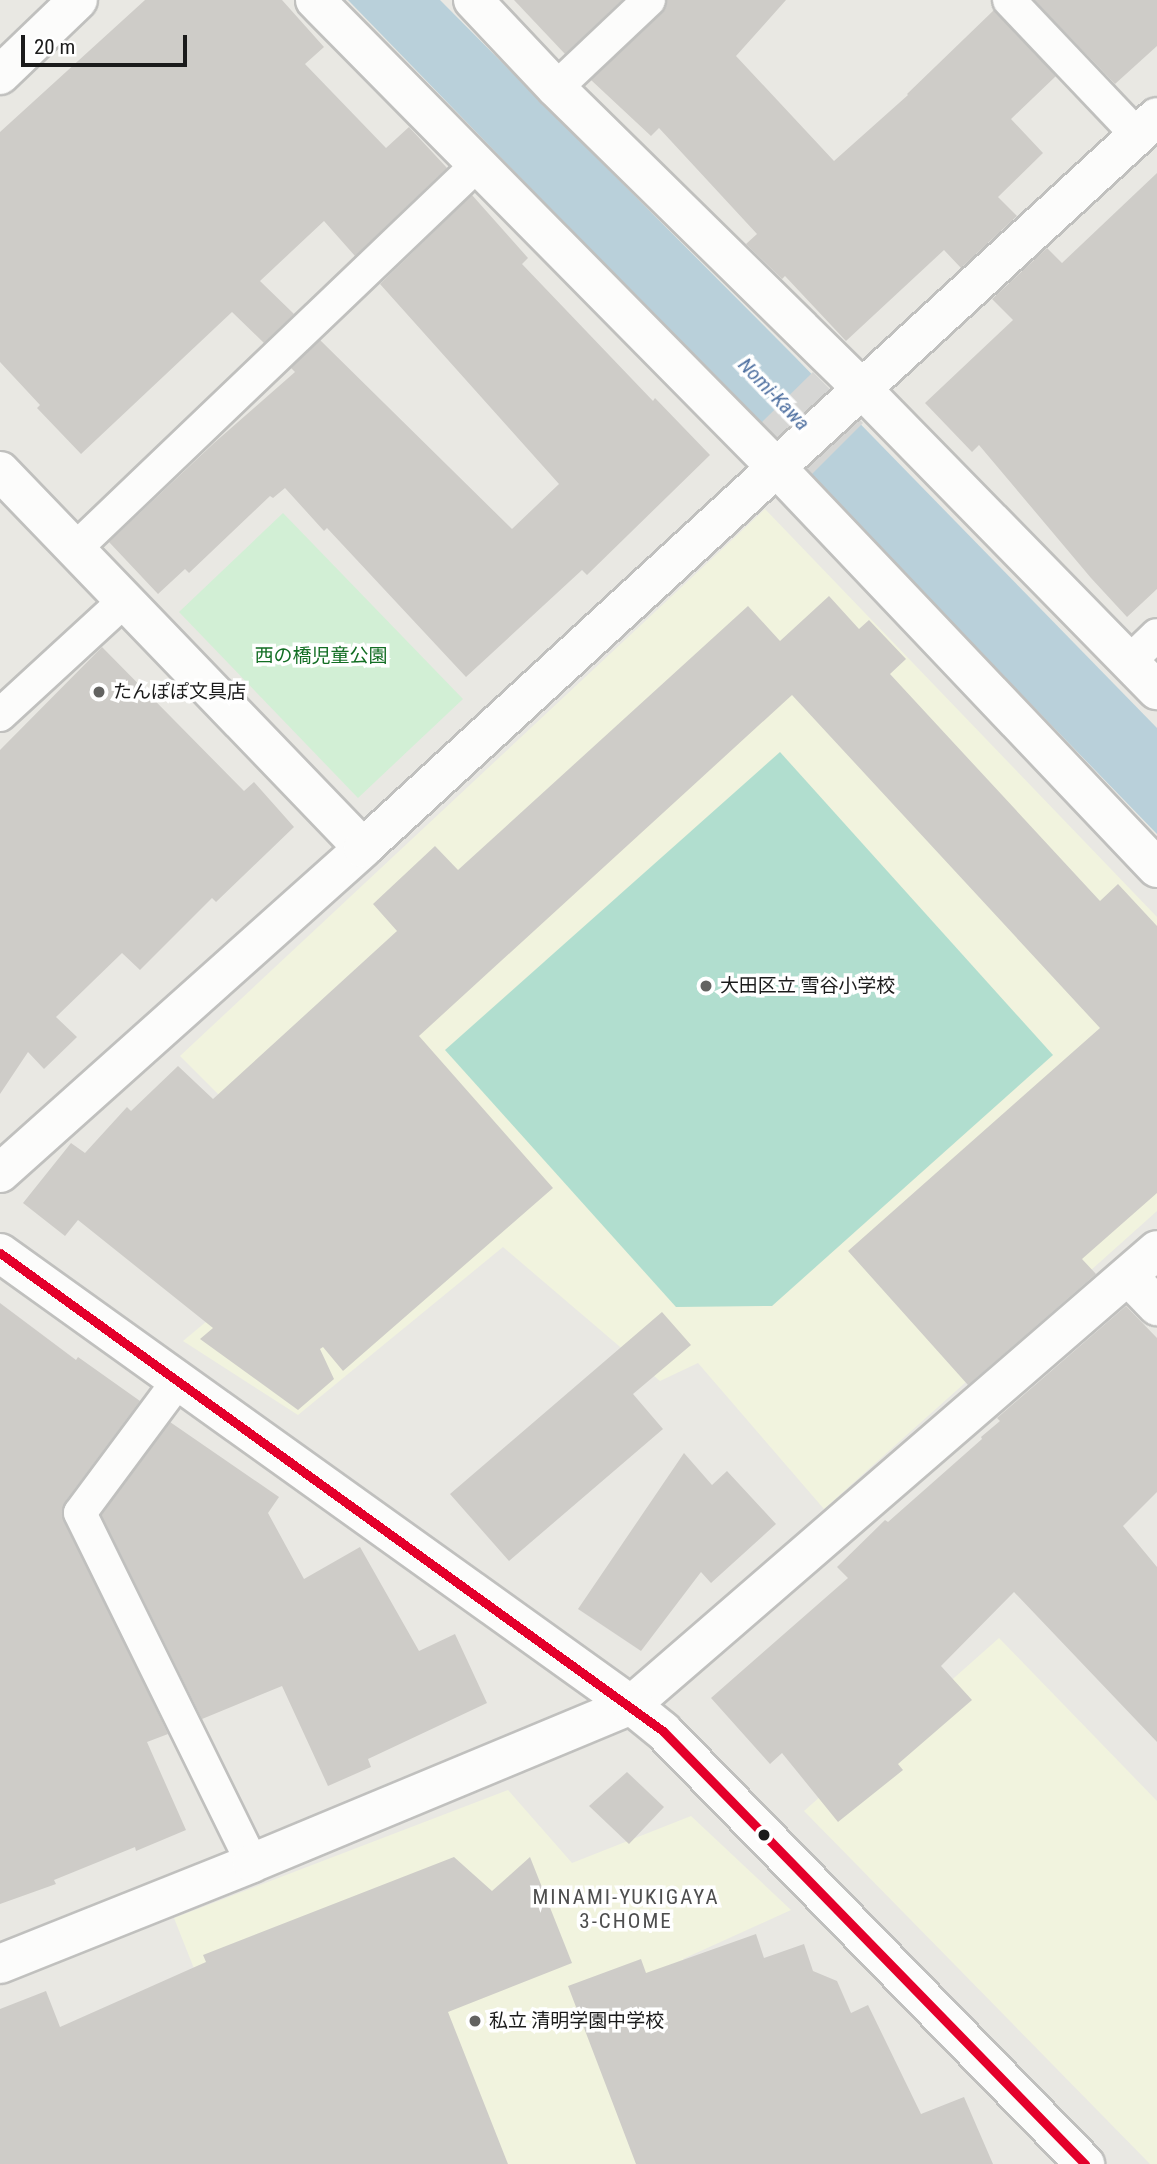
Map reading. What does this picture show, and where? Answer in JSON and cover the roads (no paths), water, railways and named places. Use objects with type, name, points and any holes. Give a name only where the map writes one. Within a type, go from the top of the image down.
[{"type":"street","points":[[0,75],[78,0]]},
{"type":"street","points":[[315,0],[781,462],[1157,868]]},
{"type":"street","points":[[473,0],[852,398],[1130,661],[1157,690]]},
{"type":"street","points":[[0,1174],[363,848],[1147,126]]},
{"type":"street","points":[[0,471],[363,848]]},
{"type":"street","points":[[0,1964],[252,1863],[631,1705],[1157,1250]]},
{"type":"street","points":[[0,1253],[631,1705],[663,1731],[1085,2164]]},
{"type":"street","points":[[1128,1276],[1157,1306]]},
{"type":"lane","points":[[556,88],[649,0]]},
{"type":"lane","points":[[1009,0],[1147,126]]},
{"type":"lane","points":[[75,549],[478,164]]},
{"type":"lane","points":[[0,715],[125,600]]},
{"type":"lane","points":[[1130,661],[1157,635]]},
{"type":"lane","points":[[178,1381],[80,1513],[252,1863]]},
{"type":"water","name":"Nomi-Kawa","points":[[348,0],[440,0],[795,357],[1157,728],[1157,834]]},
{"type":"place","name":"たんぽぽ文具店","points":[[99,692]]},
{"type":"place","name":"大田区立 雪谷小学校","points":[[706,986]]},
{"type":"place","name":"私立 清明学園中学校","points":[[475,2021]]},
{"type":"district","name":"MINAMI-YUKIGAYA 3-CHOME","points":[[626,1909]]},
{"type":"park label","name":"西の橋児童公園","points":[[321,656]]}]
